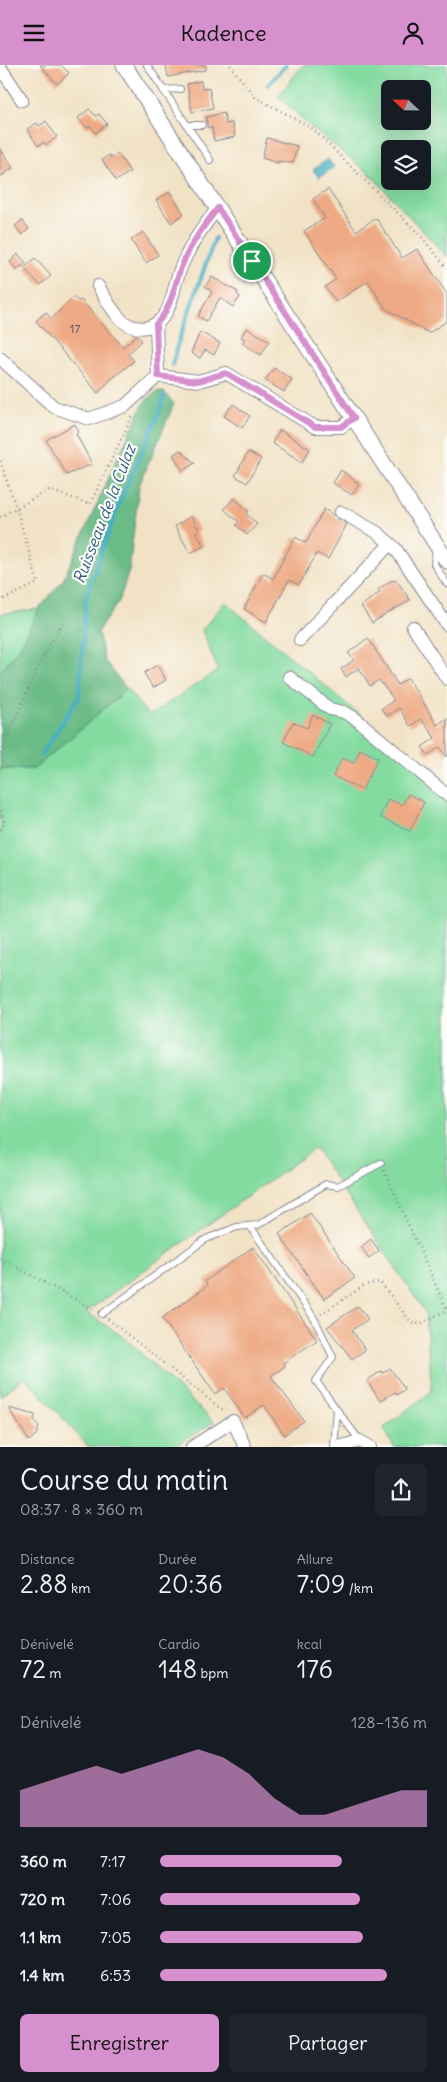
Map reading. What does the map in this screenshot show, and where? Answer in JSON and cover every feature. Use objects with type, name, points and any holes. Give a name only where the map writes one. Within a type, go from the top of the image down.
[{"type":"street","points":[[124,65],[447,561]]},
{"type":"street","points":[[0,67],[22,100]]},
{"type":"street","points":[[98,286],[117,316],[125,322],[140,328],[156,324],[166,312],[181,268],[193,242],[218,208]]},
{"type":"street","points":[[156,324],[158,376]]},
{"type":"street","points":[[0,358],[54,407],[89,419],[125,406],[158,376],[198,381],[226,373],[315,427],[341,427],[354,418]]},
{"type":"street","points":[[341,512],[378,533],[390,543],[447,625]]},
{"type":"street","points":[[300,641],[390,543]]},
{"type":"street","points":[[413,627],[447,679]]},
{"type":"street","points":[[289,677],[330,709],[344,712],[356,719],[447,795]]},
{"type":"street","points":[[192,1447],[232,1421],[245,1447]]},
{"type":"street","points":[[338,1447],[365,1444]]},
{"type":"lane","points":[[147,65],[210,161]]},
{"type":"lane","points":[[163,90],[180,89]]},
{"type":"lane","points":[[186,125],[202,125]]},
{"type":"lane","points":[[437,546],[434,564],[447,584]]},
{"type":"lane","points":[[102,1313],[206,1239],[237,1227],[258,1225],[326,1184],[338,1186],[380,1163]]},
{"type":"lane","points":[[250,1226],[314,1318],[333,1357],[316,1381],[336,1410],[365,1444]]},
{"type":"lane","points":[[334,1447],[336,1410]]},
{"type":"path","points":[[230,65],[255,97],[312,128],[420,235],[447,268]]},
{"type":"path","points":[[0,517],[49,491],[90,504],[132,416]]},
{"type":"path","points":[[0,461],[16,507],[38,583],[0,601]]},
{"type":"path","points":[[0,754],[41,661],[64,621]]},
{"type":"path","points":[[0,811],[6,823],[0,830]]},
{"type":"path","points":[[314,1318],[365,1285],[374,1283],[380,1283],[410,1322],[420,1324],[447,1310],[380,1163]]},
{"type":"path","points":[[0,1258],[102,1313],[218,1405],[232,1421]]},
{"type":"green space","points":[[303,65],[447,65],[447,257],[385,190],[431,190],[431,140],[381,140],[381,186],[370,174],[312,128],[278,96]]},
{"type":"green space","points":[[157,391],[164,392],[174,404],[139,486],[129,571],[119,601],[98,631],[104,660],[127,689],[34,769],[0,769],[0,672],[22,644],[39,609],[63,580],[145,401]]},
{"type":"green space","points":[[225,602],[447,788],[447,1447],[394,1447],[384,1428],[432,1391],[425,1312],[315,1148],[86,1312],[126,1339],[214,1422],[174,1447],[89,1447],[25,1377],[0,1396],[0,769],[34,769],[127,689],[149,716],[218,670],[202,630]]},
{"type":"green space","points":[[39,609],[22,644],[0,672],[0,614]]},
{"type":"water","points":[[328,159],[334,167],[319,178],[313,170]]},
{"type":"building","points":[[40,65],[61,65],[69,73],[57,84]]},
{"type":"building","points":[[166,65],[206,65],[206,70],[168,77]]},
{"type":"building","points":[[201,81],[202,89],[209,88],[213,108],[192,112],[187,84]]},
{"type":"building","points":[[89,109],[96,116],[99,114],[107,124],[96,133],[90,126],[87,128],[78,118]]},
{"type":"building","points":[[224,113],[226,124],[232,123],[235,137],[214,141],[212,127],[208,128],[206,117]]},
{"type":"building","points":[[46,121],[57,137],[46,145],[44,142],[38,146],[27,129],[37,123],[39,126]]},
{"type":"building","points":[[267,138],[297,146],[293,163],[278,161],[278,163],[262,158]]},
{"type":"building","points":[[0,148],[13,168],[0,177]]},
{"type":"building","points":[[118,153],[130,172],[116,181],[102,160],[109,155],[111,158]]},
{"type":"building","points":[[328,189],[356,231],[376,218],[402,258],[417,249],[447,294],[447,321],[429,333],[386,309],[368,281],[336,302],[325,287],[336,279],[304,231],[325,218],[313,199]]},
{"type":"building","points":[[170,192],[184,214],[171,223],[156,200]]},
{"type":"building","points":[[22,220],[29,229],[22,235],[15,226]]},
{"type":"building","points":[[143,232],[158,255],[146,263],[131,240]]},
{"type":"building","points":[[18,254],[26,263],[17,270],[10,262]]},
{"type":"building","points":[[35,258],[51,276],[40,285],[24,268]]},
{"type":"building","points":[[212,277],[238,292],[237,294],[240,297],[233,307],[220,298],[206,321],[198,316],[212,292],[205,286]]},
{"type":"building","points":[[74,297],[78,301],[81,300],[123,347],[137,335],[142,341],[128,354],[134,361],[110,380],[98,393],[36,321],[46,312],[51,319]]},
{"type":"building","points":[[246,328],[270,341],[261,355],[242,343],[245,339],[241,337]]},
{"type":"building","points":[[200,332],[220,343],[214,355],[205,350],[200,358],[191,353]]},
{"type":"building","points":[[274,368],[292,379],[284,392],[265,380]]},
{"type":"building","points":[[233,404],[250,416],[242,428],[224,416]]},
{"type":"building","points":[[75,424],[79,432],[76,434],[92,464],[67,475],[46,440]]},
{"type":"building","points":[[280,430],[310,449],[302,462],[272,443]]},
{"type":"building","points":[[180,450],[195,463],[183,471],[173,455]]},
{"type":"building","points":[[248,452],[261,459],[247,483],[235,476]]},
{"type":"building","points":[[341,470],[359,484],[352,495],[333,483]]},
{"type":"building","points":[[234,498],[249,511],[246,514],[257,524],[247,535],[236,525],[239,522],[224,509]]},
{"type":"building","points":[[324,509],[347,524],[328,559],[317,553],[299,585],[289,580],[266,622],[244,609],[263,573],[273,579],[295,537],[306,543]]},
{"type":"building","points":[[191,516],[199,530],[196,532],[204,546],[190,553],[175,526]]},
{"type":"building","points":[[396,579],[410,600],[372,623],[361,606],[380,592],[378,589]]},
{"type":"building","points":[[368,638],[398,685],[408,678],[437,725],[447,718],[447,757],[440,747],[428,755],[422,747],[435,738],[421,719],[410,726],[399,708],[387,716],[381,709],[394,700],[379,680],[370,686],[359,668],[346,677],[341,669],[354,660],[348,653]]},
{"type":"building","points":[[157,665],[166,680],[153,688],[144,673]]},
{"type":"building","points":[[313,715],[330,724],[313,757],[283,742],[293,722],[307,728]]},
{"type":"building","points":[[360,749],[378,758],[362,790],[333,776],[342,758],[354,763]]},
{"type":"building","points":[[408,794],[424,802],[410,831],[380,817],[388,799],[402,805]]},
{"type":"building","points":[[310,1213],[355,1278],[324,1299],[279,1234]]},
{"type":"building","points":[[371,1239],[379,1251],[369,1258],[361,1247]]},
{"type":"building","points":[[253,1247],[317,1340],[283,1363],[285,1366],[271,1376],[304,1421],[284,1435],[264,1405],[245,1418],[224,1388],[215,1394],[162,1318],[203,1289],[207,1285],[205,1281]]},
{"type":"building","points":[[358,1306],[368,1319],[352,1330],[365,1350],[352,1359],[327,1327]]},
{"type":"building","points":[[390,1368],[405,1389],[397,1395],[395,1392],[380,1401],[367,1381],[381,1371],[383,1373]]},
{"type":"building","points":[[9,1408],[35,1415],[34,1420],[39,1427],[36,1435],[29,1441]]},
{"type":"waterway","name":"Ruisseau de la Culaz","points":[[268,85],[286,65]]},
{"type":"waterway","name":"Ruisseau de la Culaz","points":[[172,365],[215,238]]},
{"type":"waterway","name":"Ruisseau de la Culaz","points":[[42,754],[79,697],[86,596],[120,501],[160,411],[164,396]]},
{"type":"route","points":[[218,208],[252,261],[354,418],[350,422],[341,427],[315,427],[308,425],[226,373],[198,381],[158,376],[156,324],[166,312],[172,299],[181,268],[193,242],[218,208]]}]
